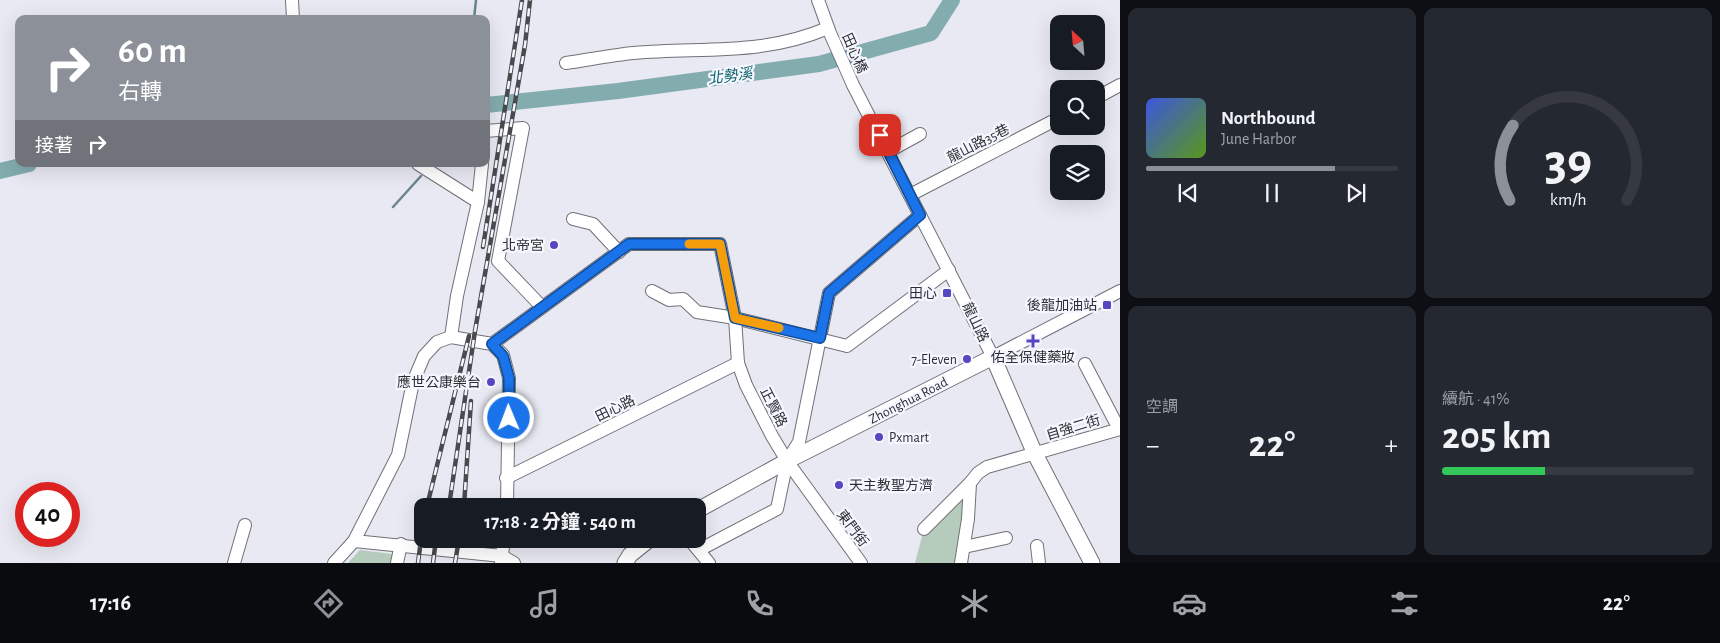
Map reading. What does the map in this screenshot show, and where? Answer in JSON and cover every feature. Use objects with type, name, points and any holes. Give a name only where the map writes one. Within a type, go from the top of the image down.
[{"type":"main road","name":"龍山路","points":[[993,357],[1035,454],[1092,563]]},
{"type":"main road","name":"Zhonghua Road","points":[[706,506],[787,461],[993,357]]},
{"type":"main road","points":[[625,563],[630,555],[639,548]]},
{"type":"street","points":[[292,0],[293,15]]},
{"type":"street","points":[[566,63],[634,53],[727,51],[751,48],[829,31],[818,0]]},
{"type":"street","name":"田心橋","points":[[829,31],[853,85]]},
{"type":"street","name":"龍山路","points":[[853,85],[889,151],[993,357]]},
{"type":"street","points":[[1105,94],[1120,86]]},
{"type":"street","name":"龍山路35巷","points":[[910,194],[1050,123]]},
{"type":"street","points":[[490,131],[523,128],[498,260],[542,307]]},
{"type":"street","points":[[889,151],[920,134]]},
{"type":"street","points":[[423,167],[478,202]]},
{"type":"street","points":[[451,337],[456,296],[478,202],[482,167]]},
{"type":"street","points":[[709,563],[699,550],[777,509],[787,461],[799,442],[829,293],[920,215]]},
{"type":"street","points":[[573,219],[593,224],[619,252]]},
{"type":"street","points":[[492,344],[629,244],[720,244],[735,318],[738,363]]},
{"type":"street","points":[[652,291],[669,300],[682,299],[696,312],[735,318],[847,346],[949,270]]},
{"type":"street","name":"Zhonghua Road","points":[[993,357],[1120,291]]},
{"type":"street","points":[[334,563],[354,541],[398,455],[412,382],[424,356],[437,342],[451,337],[492,344],[503,356],[509,378],[507,498]]},
{"type":"street","name":"正賢路","points":[[738,363],[772,436],[787,461]]},
{"type":"street","name":"田心路","points":[[506,478],[738,363]]},
{"type":"street","points":[[1085,364],[1120,429]]},
{"type":"street","name":"自強二街","points":[[924,529],[970,484],[978,473],[987,467],[1120,429]]},
{"type":"street","name":"東門街","points":[[787,461],[857,561]]},
{"type":"street","points":[[962,563],[970,484]]},
{"type":"street","points":[[234,563],[245,525]]},
{"type":"street","points":[[964,547],[1006,538]]},
{"type":"street","points":[[354,541],[401,544],[514,563]]},
{"type":"street","points":[[397,563],[401,544]]},
{"type":"street","points":[[1037,546],[1039,563]]},
{"type":"green space","points":[[970,483],[958,563],[915,563],[924,529]]},
{"type":"green space","points":[[360,550],[392,554],[391,563],[348,563]]},
{"type":"waterway","points":[[474,15],[476,0]]},
{"type":"waterway","name":"北勢溪","points":[[490,105],[618,91],[819,64],[931,33],[952,0]]},
{"type":"waterway","name":"北勢溪","points":[[0,171],[17,167]]},
{"type":"waterway","points":[[393,207],[421,176]]},
{"type":"railway","points":[[483,247],[522,0]]},
{"type":"railway","points":[[450,498],[475,331],[525,45],[530,0]]},
{"type":"railway","points":[[429,498],[469,336]]},
{"type":"railway","points":[[465,498],[471,401]]},
{"type":"railway","points":[[418,563],[420,548]]},
{"type":"railway","points":[[433,563],[435,548]]},
{"type":"railway","points":[[455,563],[458,548]]},
{"type":"slow traffic","points":[[689,244],[720,244],[735,318],[779,328]]},
{"type":"place","name":"北帝宮","points":[[554,245]]},
{"type":"place","name":"田心","points":[[947,293]]},
{"type":"place","name":"後龍加油站","points":[[1107,305]]},
{"type":"place","name":"佑全保健藥妝","points":[[1033,341]]},
{"type":"place","name":"7-Eleven","points":[[967,359]]},
{"type":"place","name":"應世公康樂台","points":[[491,382]]},
{"type":"place","name":"Pxmart","points":[[879,437]]},
{"type":"place","name":"天主教聖方濟","points":[[839,485]]},
{"type":"route","points":[[509,418],[509,378],[503,356],[492,344],[629,244],[720,244],[735,318],[820,338],[829,293],[920,215],[880,135]]}]
